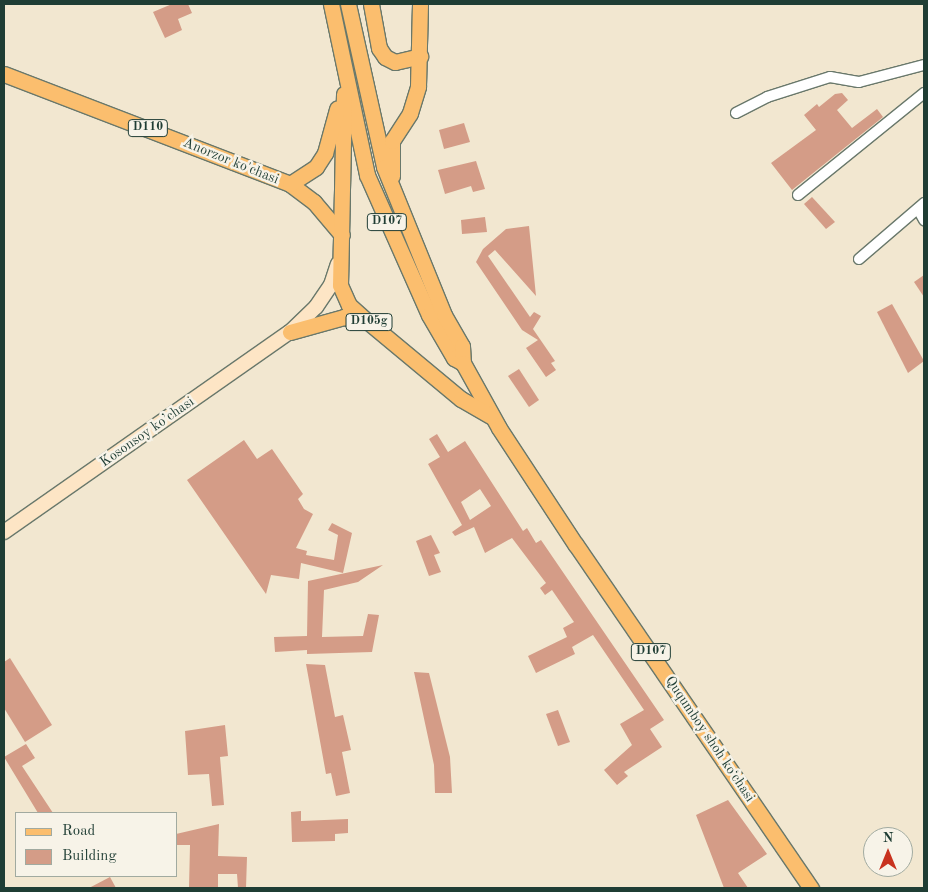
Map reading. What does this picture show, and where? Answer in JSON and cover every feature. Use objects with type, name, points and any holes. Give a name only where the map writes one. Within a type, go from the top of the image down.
[{"type":"main road","name":"D107","points":[[331,4],[368,175],[409,276],[461,360],[492,416]]},
{"type":"main road","name":"D107","points":[[348,4],[375,131],[393,195],[461,360]]},
{"type":"main road","points":[[371,4],[379,48],[385,57],[395,62],[420,56]]},
{"type":"main road","points":[[393,195],[392,141],[410,113],[418,86],[420,4]]},
{"type":"main road","points":[[290,184],[316,166],[325,153],[334,126],[344,65]]},
{"type":"main road","points":[[344,65],[342,235],[339,259],[342,297],[367,321]]},
{"type":"main road","name":"Anorzor ko'chasi","points":[[4,74],[290,184]]},
{"type":"main road","name":"D110","points":[[290,184],[314,202],[342,235]]},
{"type":"main road","name":"D105g","points":[[290,332],[316,307],[331,285],[339,259]]},
{"type":"main road","name":"D105g","points":[[290,332],[344,318],[367,321],[432,372],[461,399],[492,416]]},
{"type":"main road","name":"Kosonsoy ko’chasi","points":[[4,532],[290,332]]},
{"type":"main road","points":[[432,372],[461,360]]},
{"type":"main road","name":"Ququmboy shoh koʻchasi","points":[[492,416],[811,888]]},
{"type":"street","points":[[736,113],[768,97],[830,77],[860,82],[924,65]]},
{"type":"street","points":[[798,195],[924,93]]},
{"type":"street","points":[[859,259],[921,206],[924,220]]},
{"type":"building","points":[[172,4],[188,4],[192,13],[178,19],[182,30],[165,38],[153,12]]},
{"type":"building","points":[[842,93],[848,100],[837,110],[852,128],[877,109],[883,117],[792,190],[771,163],[816,130],[804,115],[817,104],[819,107],[835,94]]},
{"type":"building","points":[[464,123],[470,142],[444,149],[439,130]]},
{"type":"building","points":[[476,161],[485,189],[473,192],[471,186],[445,194],[438,170]]},
{"type":"building","points":[[812,197],[835,222],[826,229],[804,204]]},
{"type":"building","points":[[485,217],[487,232],[462,234],[461,220]]},
{"type":"building","points":[[529,226],[536,296],[495,250],[488,256],[530,317],[534,312],[541,316],[533,329],[555,361],[551,363],[556,370],[546,377],[526,348],[538,340],[522,330],[476,262],[483,249],[506,229]]},
{"type":"building","points":[[924,275],[924,297],[914,282]]},
{"type":"building","points":[[892,304],[924,361],[908,373],[877,312]]},
{"type":"building","points":[[519,369],[539,400],[529,407],[508,376]]},
{"type":"building","points":[[437,434],[448,452],[465,441],[523,531],[527,528],[536,543],[541,540],[664,720],[650,729],[662,747],[624,772],[628,776],[617,785],[604,770],[632,745],[620,724],[644,710],[593,635],[572,647],[575,654],[536,673],[528,656],[567,637],[563,628],[574,622],[552,590],[545,595],[540,588],[546,583],[512,538],[485,553],[474,527],[455,536],[452,532],[462,525],[428,464],[440,457],[429,439]],"holes":[[[480,489],[491,506],[470,520],[461,502]]]},
{"type":"building","points":[[244,440],[257,459],[272,449],[303,494],[298,499],[304,509],[313,514],[296,548],[307,551],[306,555],[334,560],[338,535],[328,530],[332,523],[352,533],[343,573],[301,563],[299,579],[271,575],[266,594],[187,480]]},
{"type":"building","points":[[431,535],[440,553],[434,555],[441,572],[429,576],[416,541]]},
{"type":"building","points":[[383,565],[358,582],[324,590],[322,637],[363,636],[368,614],[379,615],[372,652],[307,654],[307,650],[275,652],[274,637],[307,636],[308,581]]},
{"type":"building","points":[[10,658],[52,725],[25,742],[4,708],[4,662]]},
{"type":"building","points":[[306,664],[325,665],[335,717],[343,715],[351,750],[342,752],[350,793],[336,796],[331,773],[326,774]]},
{"type":"building","points":[[414,672],[429,673],[450,757],[452,793],[435,793],[434,765]]},
{"type":"building","points":[[558,710],[570,742],[558,746],[546,714]]},
{"type":"building","points":[[225,725],[228,756],[220,757],[224,805],[212,806],[209,774],[188,775],[185,731]]},
{"type":"building","points":[[26,744],[35,758],[22,766],[52,812],[37,812],[4,757]]},
{"type":"building","points":[[728,800],[767,854],[738,873],[748,888],[724,888],[696,815]]},
{"type":"building","points":[[301,811],[301,821],[348,819],[348,833],[335,834],[335,841],[292,842],[291,812]]},
{"type":"building","points":[[219,824],[218,856],[247,857],[246,888],[238,888],[237,874],[218,874],[218,888],[189,888],[190,845],[178,845],[178,834]]},
{"type":"building","points":[[110,877],[116,888],[89,888]]}]
